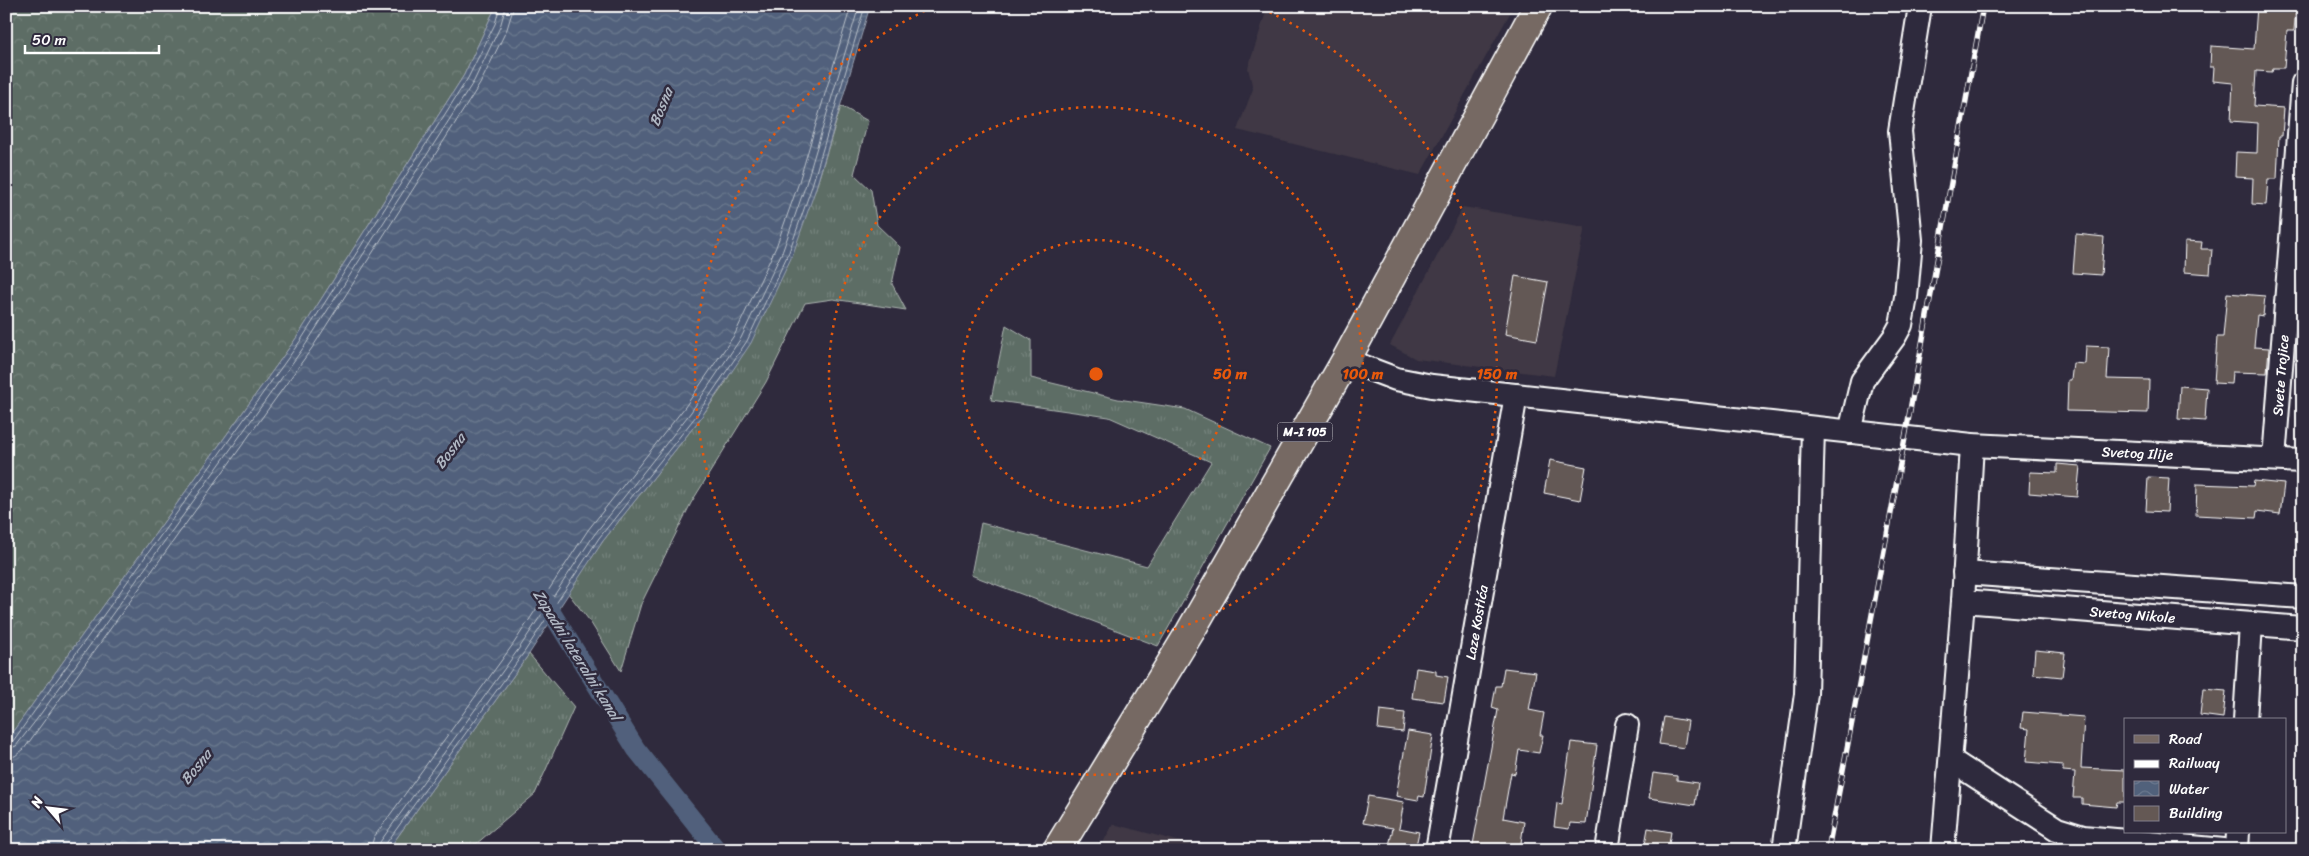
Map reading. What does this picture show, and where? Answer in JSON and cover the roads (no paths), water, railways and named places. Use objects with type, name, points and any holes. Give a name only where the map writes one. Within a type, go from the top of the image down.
[{"type":"main road","name":"M-I 105","points":[[1057,850],[1190,632],[1346,360],[1538,6]]},
{"type":"street","points":[[1850,432],[1862,381],[1896,336],[1901,324],[1904,306],[1911,240],[1900,131],[1920,6]]},
{"type":"street","name":"Svete Trojice","points":[[2274,459],[2297,222],[2303,83]]},
{"type":"street","name":"Svetog Ilije","points":[[1346,360],[1396,379],[1432,386],[1972,445],[2303,461]]},
{"type":"street","name":"Laze Kostića","points":[[1437,850],[1516,395]]},
{"type":"street","points":[[1784,850],[1806,694],[1813,428]]},
{"type":"street","points":[[1943,850],[1952,760],[1972,445]]},
{"type":"street","points":[[1964,573],[2303,597]]},
{"type":"street","name":"Svetog Nikole","points":[[1963,601],[2303,628]]},
{"type":"street","points":[[2245,718],[2251,624]]},
{"type":"street","points":[[1607,850],[1627,725]]},
{"type":"street","points":[[1952,760],[2057,829],[2083,837],[2224,850]]},
{"type":"street","points":[[2237,850],[2238,834]]},
{"type":"water","name":"Bosna","points":[[496,6],[870,6],[815,191],[793,254],[751,343],[700,419],[603,541],[529,654],[388,850],[6,850],[6,741],[297,337],[464,75]]},
{"type":"waterway","name":"Zapadni lateralni kanal","points":[[540,594],[636,749],[717,850]]},
{"type":"railway","points":[[1828,850],[1983,6]]}]
